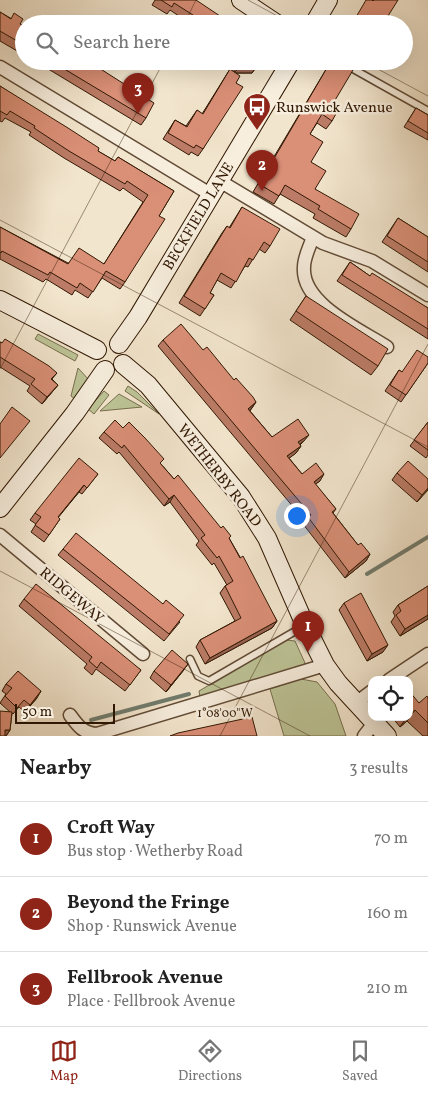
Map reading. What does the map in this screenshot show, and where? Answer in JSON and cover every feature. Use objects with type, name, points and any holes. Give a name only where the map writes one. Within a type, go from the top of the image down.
[{"type":"main road","points":[[241,0],[264,15]]},
{"type":"main road","points":[[319,15],[328,0]]},
{"type":"main road","name":"BECKFIELD LANE","points":[[119,344],[138,317],[286,70]]},
{"type":"main road","points":[[0,300],[97,350]]},
{"type":"main road","points":[[109,341],[119,344],[125,351],[123,364],[113,370],[105,370],[96,359],[97,350],[109,341]]},
{"type":"main road","name":"WETHERBY ROAD","points":[[123,364],[148,385],[170,410],[256,518],[277,556],[305,625],[326,665],[356,703],[369,729],[386,736]]},
{"type":"main road","points":[[0,508],[80,406],[105,370]]},
{"type":"street","points":[[0,67],[214,187],[334,248],[372,261],[428,295]]},
{"type":"street","points":[[313,237],[304,267],[307,286],[311,292],[319,303],[387,347]]},
{"type":"street","name":"RIDGEWAY","points":[[0,535],[144,654]]},
{"type":"street","points":[[395,676],[428,654]]},
{"type":"street","points":[[70,715],[80,729],[89,734],[97,734],[326,665]]},
{"type":"street","points":[[356,703],[368,694]]},
{"type":"lane","points":[[355,70],[428,112]]},
{"type":"lane","points":[[190,659],[198,676],[209,681],[305,625]]},
{"type":"green space","points":[[38,334],[78,355],[75,361],[35,339]]},
{"type":"green space","points":[[78,368],[90,381],[76,400],[71,396]]},
{"type":"green space","points":[[128,386],[137,392],[159,414],[125,391]]},
{"type":"green space","points":[[104,391],[109,395],[94,414],[88,409]]},
{"type":"green space","points":[[119,394],[142,407],[100,411]]},
{"type":"green space","points":[[286,640],[295,641],[305,663],[302,667],[200,697],[199,691]]},
{"type":"green space","points":[[301,679],[317,682],[335,704],[346,736],[284,736],[270,689]]},
{"type":"building","points":[[161,0],[196,0],[218,15],[193,15],[174,3],[172,7]]},
{"type":"building","points":[[366,0],[398,0],[389,15],[357,15]]},
{"type":"building","points":[[0,12],[11,19],[14,13],[17,15],[15,15],[15,40],[0,31]]},
{"type":"building","points":[[66,70],[102,70],[154,103],[146,118]]},
{"type":"building","points":[[229,70],[240,76],[236,83],[243,87],[203,149],[196,145],[194,148],[168,133],[175,120],[187,127],[197,110],[203,114]]},
{"type":"building","points":[[326,70],[353,70],[331,107],[337,112],[332,121],[322,114],[310,134],[323,142],[311,162],[326,171],[315,189],[359,214],[351,229],[318,209],[320,206],[285,185],[279,196],[259,184]]},
{"type":"building","points":[[0,86],[99,148],[98,151],[115,161],[118,157],[174,191],[159,216],[165,219],[125,282],[106,271],[93,292],[80,283],[77,288],[50,272],[48,275],[2,251],[0,252],[0,227],[68,264],[79,248],[104,264],[148,195],[127,181],[125,184],[69,151],[34,128],[35,126],[10,111],[7,115],[0,111]]},
{"type":"building","points":[[416,108],[428,115],[428,133],[408,121]]},
{"type":"building","points":[[242,207],[280,229],[270,246],[264,242],[253,260],[249,258],[236,282],[221,273],[210,293],[214,295],[205,309],[184,296],[227,226],[230,228]]},
{"type":"building","points":[[398,218],[428,237],[428,262],[387,236]]},
{"type":"building","points":[[350,262],[370,276],[372,273],[428,308],[428,329],[342,275]]},
{"type":"building","points":[[306,296],[388,349],[378,366],[296,311]]},
{"type":"building","points":[[181,324],[203,350],[207,347],[234,380],[236,378],[253,397],[256,402],[248,409],[272,437],[298,419],[309,435],[298,442],[301,446],[287,456],[302,474],[316,463],[324,474],[314,482],[336,509],[332,512],[358,545],[361,543],[370,554],[349,572],[308,517],[311,515],[163,340]]},
{"type":"building","points":[[5,339],[57,373],[51,379],[58,385],[47,397],[31,384],[35,379],[0,357],[0,342],[2,343]]},
{"type":"building","points":[[417,350],[428,357],[428,363],[406,395],[390,385],[399,370],[402,372]]},
{"type":"building","points":[[12,407],[30,421],[0,458],[0,424]]},
{"type":"building","points":[[115,420],[123,428],[129,422],[164,459],[160,463],[174,479],[178,475],[221,528],[223,526],[231,536],[229,538],[240,558],[243,556],[277,621],[210,658],[200,640],[241,618],[225,586],[233,581],[219,556],[217,558],[201,538],[205,535],[174,495],[169,499],[124,445],[122,448],[104,432]]},
{"type":"building","points":[[428,422],[428,450],[414,440]]},
{"type":"building","points":[[79,458],[98,474],[87,488],[84,485],[58,517],[60,519],[49,535],[35,525],[41,517],[35,513]]},
{"type":"building","points":[[408,461],[428,479],[428,488],[422,495],[397,473]]},
{"type":"building","points":[[76,533],[163,604],[166,600],[184,615],[169,634],[63,549]]},
{"type":"building","points":[[36,584],[141,670],[130,685],[101,662],[97,668],[89,661],[92,657],[24,599]]},
{"type":"building","points":[[428,586],[428,615],[405,629],[396,615],[401,611],[398,605]]},
{"type":"building","points":[[361,593],[388,645],[372,654],[344,603]]},
{"type":"building","points":[[172,650],[188,664],[171,685],[154,671]]},
{"type":"building","points":[[18,671],[41,691],[30,705],[24,700],[17,708],[5,696],[12,688],[6,684]]},
{"type":"building","points":[[413,696],[419,703],[427,696],[428,723],[415,710],[413,712]]},
{"type":"building","points":[[0,711],[12,712],[10,730],[5,730],[5,736],[0,736]]},
{"type":"building","points":[[252,717],[257,736],[170,736],[178,733]]},
{"type":"waterway","points":[[367,574],[428,537]]},
{"type":"waterway","points":[[91,720],[189,694]]},
{"type":"place","name":"Fellbrook Avenue","points":[[138,114]]},
{"type":"place","name":"Runswick Avenue","points":[[257,131]]},
{"type":"place","name":"Beyond the Fringe","points":[[262,191]]},
{"type":"place","name":"Croft Way","points":[[308,652]]}]
